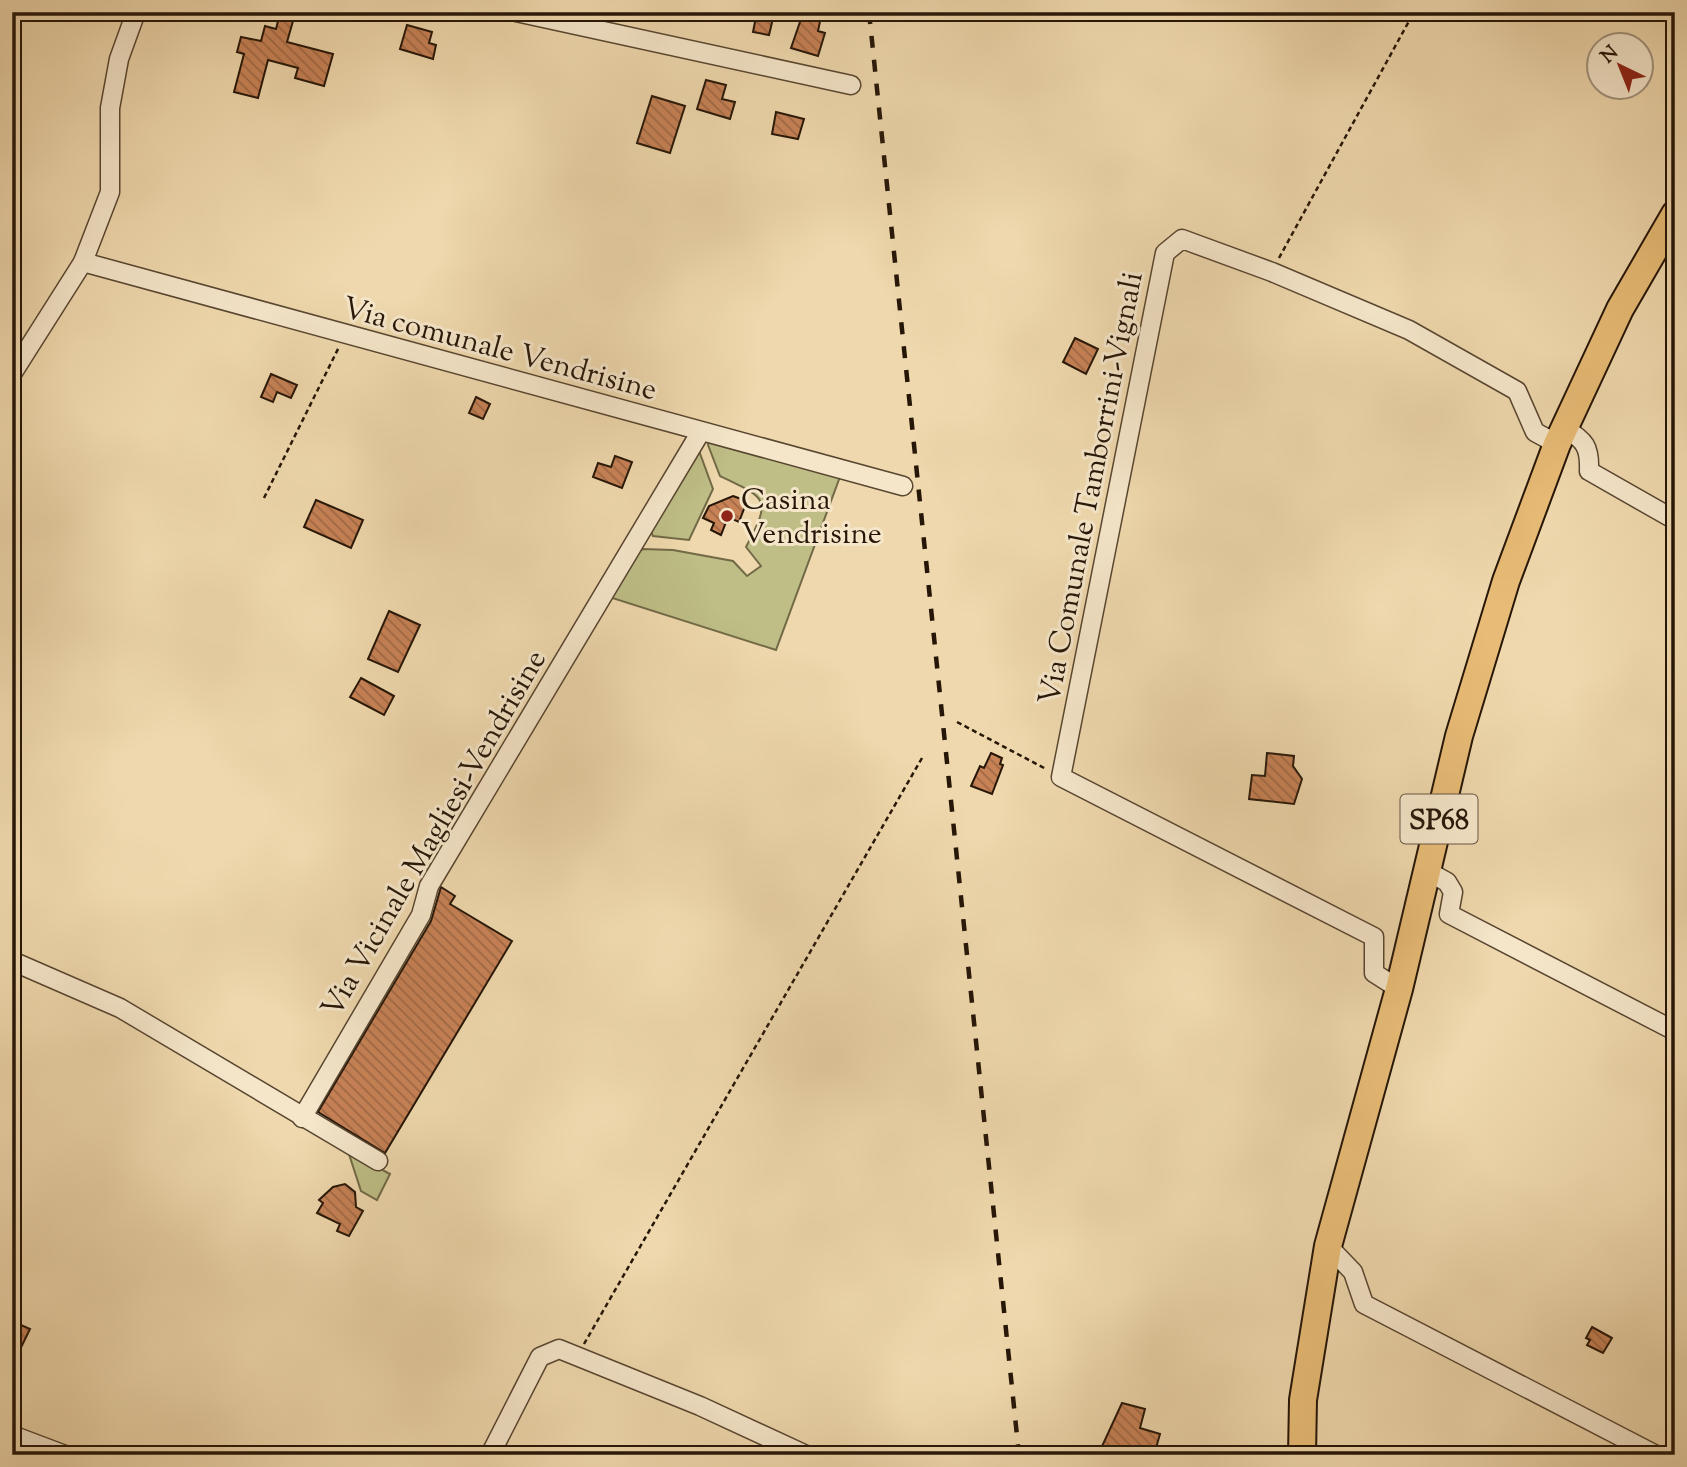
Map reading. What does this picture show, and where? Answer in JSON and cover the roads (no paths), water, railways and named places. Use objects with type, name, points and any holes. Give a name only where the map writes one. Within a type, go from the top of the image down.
[{"type":"main road","name":"SP68","points":[[1302,1455],[1303,1400],[1328,1246],[1399,989],[1459,736],[1506,581],[1561,436],[1620,309],[1675,214]]},
{"type":"street","points":[[12,374],[83,262],[110,192],[110,108],[119,59],[136,12]]},
{"type":"street","points":[[516,12],[851,85]]},
{"type":"street","name":"Via Comunale Tamborrini-Vignali","points":[[1399,989],[1374,973],[1374,937],[1061,777],[1165,253],[1182,239],[1272,272],[1409,330],[1517,391],[1535,432],[1582,438],[1590,450],[1589,471],[1675,520]]},
{"type":"street","name":"Via comunale Vendrisine","points":[[83,262],[700,433],[903,486]]},
{"type":"street","name":"Via Vicinale Magliesi-Vendrisine","points":[[302,1118],[421,915],[429,886],[700,433]]},
{"type":"street","points":[[1427,871],[1447,883],[1453,892],[1449,914],[1675,1031]]},
{"type":"street","points":[[12,961],[120,1008],[378,1161]]},
{"type":"street","points":[[1328,1246],[1353,1272],[1364,1304],[1656,1455]]},
{"type":"street","points":[[490,1455],[540,1357],[559,1349],[806,1455]]},
{"type":"street","points":[[12,1435],[65,1455]]},
{"type":"railway","points":[[869,12],[1019,1455]]},
{"type":"place","name":"Casina Vendrisine","points":[[727,516]]}]
